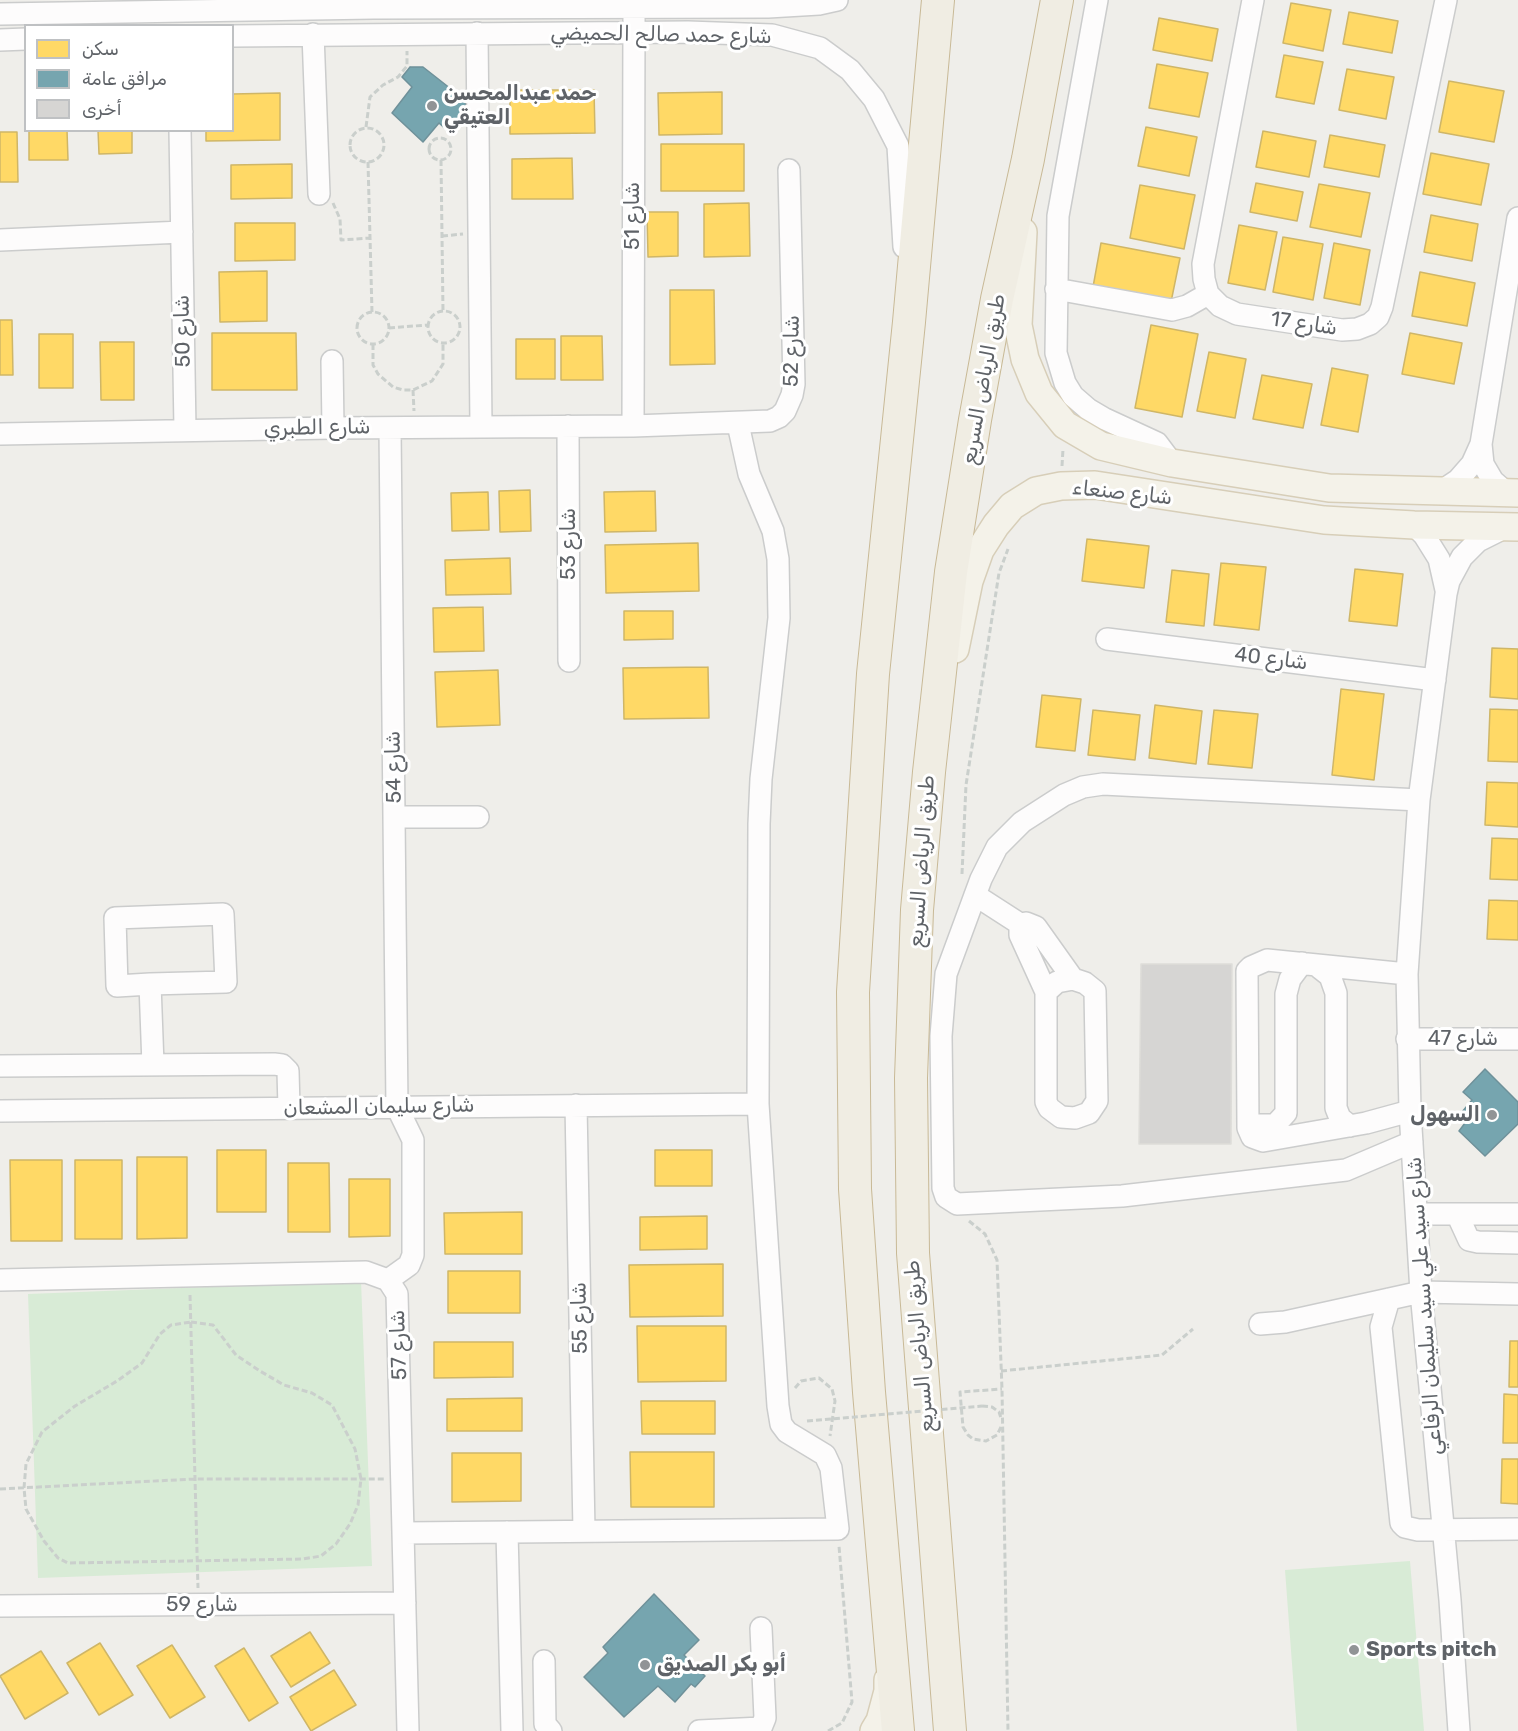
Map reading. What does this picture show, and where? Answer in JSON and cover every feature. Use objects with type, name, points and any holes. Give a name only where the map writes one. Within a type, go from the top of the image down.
[{"type":"highway","points":[[898,1731],[855,1189],[853,992],[873,674],[909,322],[938,0]]},
{"type":"highway","name":"طريق الرياض السريع","points":[[950,1731],[913,1253],[911,1078],[917,910],[929,772],[951,572],[997,299],[1028,159],[1057,0]]},
{"type":"main road","name":"شارع صنعاء","points":[[1028,159],[1018,325],[1025,359],[1039,393],[1065,425],[1101,446],[1172,463],[1329,488],[1513,493]]},
{"type":"main road","points":[[1172,463],[1168,472],[1168,484],[1173,498]]},
{"type":"main road","name":"شارع صنعاء","points":[[929,772],[969,581],[980,550],[1012,506],[1036,490],[1060,486],[1095,485],[1324,520],[1511,528]]},
{"type":"main road","points":[[874,1731],[880,1721],[888,1691],[886,1592]]},
{"type":"street","name":"شارع حمد صالح الحميضي","points":[[0,14],[179,18],[374,4],[565,4],[634,7],[687,3],[768,7],[819,4],[837,0]]},
{"type":"street","points":[[1097,0],[1058,216],[1056,353],[1063,377],[1073,396],[1088,409],[1105,419],[1157,443],[1172,463]]},
{"type":"street","points":[[1056,289],[1172,310],[1187,306],[1208,294],[1203,279],[1203,264],[1253,0]]},
{"type":"street","name":"شارع 17","points":[[1208,294],[1220,306],[1237,314],[1342,330],[1357,329],[1370,324],[1378,317],[1382,307],[1446,0]]},
{"type":"street","points":[[687,3],[688,32]]},
{"type":"street","points":[[374,4],[374,34]]},
{"type":"street","points":[[565,4],[566,33]]},
{"type":"street","name":"شارع 51","points":[[633,426],[634,7]]},
{"type":"street","name":"شارع حمد صالح الحميضي","points":[[234,36],[688,32],[772,35],[820,48],[850,70],[874,99],[898,146],[909,322]]},
{"type":"street","points":[[477,33],[481,427]]},
{"type":"street","points":[[313,34],[319,194]]},
{"type":"street","points":[[0,40],[24,39]]},
{"type":"street","name":"شارع 50","points":[[180,132],[185,430]]},
{"type":"street","name":"شارع 52","points":[[633,426],[760,423],[779,417],[785,411],[794,384],[789,170]]},
{"type":"street","points":[[1440,492],[1458,480],[1472,464],[1481,444],[1518,218]]},
{"type":"street","points":[[0,240],[182,232]]},
{"type":"street","points":[[332,361],[333,428]]},
{"type":"street","points":[[404,1533],[838,1529],[831,1468],[825,1455],[787,1432],[781,1424],[778,1406],[758,1104],[760,778],[779,618],[778,559],[773,531],[749,474],[738,424]]},
{"type":"street","name":"شارع 53","points":[[568,426],[569,661]]},
{"type":"street","name":"شارع الطبري","points":[[0,434],[633,426]]},
{"type":"street","name":"شارع 54","points":[[390,428],[397,1107]]},
{"type":"street","points":[[1481,444],[1483,464],[1493,481],[1513,493]]},
{"type":"street","name":"شارع سيد علي سيد سليمان الرفاعي","points":[[1414,525],[1424,535],[1439,559],[1446,594]]},
{"type":"street","name":"شارع سيد علي سيد سليمان الرفاعي","points":[[1459,1731],[1456,1670],[1421,1292],[1410,1111],[1407,974],[1419,800],[1449,580],[1462,556],[1478,541],[1511,528]]},
{"type":"street","name":"شارع 40","points":[[1107,639],[1435,680]]},
{"type":"street","points":[[1412,1142],[1346,1170],[1122,1196],[957,1204],[946,1197],[943,1188],[941,1036],[946,974],[969,887],[981,879],[997,847],[1022,822],[1064,795],[1083,787],[1103,784],[1419,800]]},
{"type":"street","points":[[394,818],[478,817]]},
{"type":"street","points":[[969,887],[1020,924],[1026,923],[1036,927],[1073,979]]},
{"type":"street","points":[[224,914],[226,982],[150,984],[117,986],[114,918],[224,914]]},
{"type":"street","points":[[1020,924],[1020,935],[1046,992],[1046,1102],[1061,1117],[1076,1118],[1089,1113],[1097,1101],[1095,991],[1085,983],[1073,979],[1057,982],[1046,992]]},
{"type":"street","points":[[1344,1119],[1259,1142],[1249,1133],[1247,971],[1256,963],[1267,960],[1407,974]]},
{"type":"street","points":[[1248,1125],[1275,1125],[1286,1113],[1286,994],[1290,979],[1309,964]]},
{"type":"street","points":[[1309,964],[1330,976],[1336,993],[1344,1119]]},
{"type":"street","points":[[150,984],[153,1065]]},
{"type":"street","name":"شارع 47","points":[[1407,1039],[1518,1039]]},
{"type":"street","points":[[0,1066],[282,1065],[288,1071],[289,1108]]},
{"type":"street","name":"شارع سليمان المشعان","points":[[0,1111],[758,1104]]},
{"type":"street","name":"شارع 55","points":[[576,1105],[584,1531]]},
{"type":"street","points":[[388,1280],[408,1265],[413,1255],[413,1140],[397,1107]]},
{"type":"street","points":[[1286,1113],[1311,1119],[1344,1119],[1410,1111]]},
{"type":"street","points":[[1417,1214],[1518,1214]]},
{"type":"street","points":[[1457,1214],[1469,1240],[1518,1243]]},
{"type":"street","name":"شارع 57","points":[[0,1280],[366,1272],[388,1280],[397,1294],[408,1731]]},
{"type":"street","points":[[1260,1324],[1285,1322],[1421,1292],[1518,1294]]},
{"type":"street","points":[[1389,1299],[1380,1327],[1401,1522],[1405,1527],[1412,1529],[1518,1528]]},
{"type":"street","points":[[1350,1308],[1380,1327]]},
{"type":"street","points":[[507,1532],[512,1728],[548,1727],[544,1661]]},
{"type":"street","name":"شارع 59","points":[[0,1606],[405,1603]]},
{"type":"street","points":[[699,1731],[761,1728],[765,1718],[761,1628]]},
{"type":"path","points":[[366,127],[370,97],[383,85],[398,77],[407,66],[406,34]]},
{"type":"path","points":[[366,127],[376,130],[384,138],[384,149],[378,158],[368,162],[357,159],[350,151],[350,140],[356,131],[366,127]]},
{"type":"path","points":[[440,138],[451,145],[451,152],[447,158],[441,160],[434,158],[430,153],[433,141],[440,138]]},
{"type":"path","points":[[441,160],[443,311]]},
{"type":"path","points":[[368,162],[372,312]]},
{"type":"path","points":[[319,194],[331,199],[340,219],[341,240],[370,238]]},
{"type":"path","points":[[443,311],[451,313],[458,319],[460,328],[458,336],[451,342],[442,344],[434,341],[429,334],[428,325],[435,313],[443,311]]},
{"type":"path","points":[[372,312],[380,314],[386,320],[389,328],[387,336],[381,342],[373,344],[359,337],[356,328],[358,320],[364,314],[372,312]]},
{"type":"path","points":[[389,328],[428,325]]},
{"type":"path","points":[[373,344],[373,365],[384,382],[403,390],[413,390],[432,381],[443,364],[442,344]]},
{"type":"path","points":[[1060,486],[1065,425]]},
{"type":"path","points":[[969,887],[966,785],[999,573],[1010,543]]},
{"type":"path","points":[[957,1204],[965,1218],[985,1234],[997,1260],[1002,1389],[1008,1731]]},
{"type":"path","points":[[190,1276],[199,1605]]},
{"type":"path","points":[[191,1322],[213,1325],[236,1355],[284,1385],[312,1393],[332,1405],[355,1449],[361,1479],[358,1505],[350,1524],[336,1544],[321,1556],[303,1559],[197,1562],[68,1563],[58,1558],[44,1541],[26,1509],[24,1488],[26,1464],[42,1432],[75,1406],[142,1363],[160,1334],[171,1324],[191,1322]]},
{"type":"path","points":[[1001,1371],[1162,1355],[1193,1329]]},
{"type":"path","points":[[792,1396],[793,1389],[801,1381],[819,1378],[832,1389],[835,1401],[832,1431]]},
{"type":"path","points":[[807,1421],[982,1406],[992,1407],[999,1412],[1002,1419],[1001,1428],[997,1435],[986,1441],[973,1439],[963,1427],[960,1392],[1002,1389]]},
{"type":"path","points":[[0,1489],[194,1479],[403,1479]]},
{"type":"path","points":[[828,1731],[842,1723],[852,1702],[838,1529]]},
{"type":"green space","points":[[361,1281],[372,1566],[38,1578],[28,1294]]},
{"type":"green space","name":"Sports pitch","points":[[1410,1561],[1424,1731],[1297,1731],[1285,1570]]},
{"type":"building: سكن","points":[[1291,3],[1331,10],[1323,51],[1283,43]]},
{"type":"building: سكن","points":[[1349,12],[1398,21],[1392,53],[1343,44]]},
{"type":"building: سكن","points":[[1159,18],[1218,29],[1212,61],[1153,50]]},
{"type":"building: سكن","points":[[1284,55],[1323,62],[1314,104],[1276,97]]},
{"type":"building: سكن","points":[[1157,64],[1208,73],[1199,117],[1149,108]]},
{"type":"building: سكن","points":[[1347,69],[1394,77],[1386,119],[1339,110]]},
{"type":"building: سكن","points":[[1449,81],[1504,91],[1494,142],[1439,132]]},
{"type":"building: سكن","points":[[510,90],[594,90],[595,133],[510,134]]},
{"type":"building: سكن","points":[[722,92],[722,134],[659,135],[658,93]]},
{"type":"building: سكن","points":[[280,93],[280,140],[206,141],[206,132],[234,132],[234,94]]},
{"type":"building: سكن","points":[[1146,127],[1197,137],[1189,176],[1138,166]]},
{"type":"building: سكن","points":[[1263,131],[1316,141],[1309,177],[1256,167]]},
{"type":"building: سكن","points":[[0,132],[17,132],[18,182],[0,182]]},
{"type":"building: سكن","points":[[29,132],[67,132],[68,160],[29,160]]},
{"type":"building: سكن","points":[[98,132],[132,132],[132,153],[99,154]]},
{"type":"building: سكن","points":[[1330,135],[1385,145],[1379,177],[1324,167]]},
{"type":"building: سكن","points":[[661,144],[744,144],[744,191],[661,191]]},
{"type":"building: سكن","points":[[1431,153],[1489,164],[1481,205],[1423,194]]},
{"type":"building: سكن","points":[[572,158],[573,199],[512,199],[512,159]]},
{"type":"building: سكن","points":[[292,164],[292,198],[231,199],[231,165]]},
{"type":"building: سكن","points":[[1256,183],[1303,192],[1297,221],[1250,212]]},
{"type":"building: سكن","points":[[1319,184],[1370,193],[1361,237],[1310,227]]},
{"type":"building: سكن","points":[[1140,185],[1195,195],[1184,249],[1130,238]]},
{"type":"building: سكن","points":[[749,203],[750,256],[704,257],[704,204]]},
{"type":"building: سكن","points":[[647,212],[678,212],[678,256],[648,257]]},
{"type":"building: سكن","points":[[1431,215],[1478,224],[1472,261],[1424,252]]},
{"type":"building: سكن","points":[[235,223],[295,223],[295,260],[235,261]]},
{"type":"building: سكن","points":[[1239,225],[1277,232],[1265,290],[1228,283]]},
{"type":"building: سكن","points":[[1283,237],[1323,244],[1313,300],[1273,292]]},
{"type":"building: سكن","points":[[1101,243],[1180,258],[1171,302],[1093,287]]},
{"type":"building: سكن","points":[[1334,243],[1370,250],[1360,305],[1324,298]]},
{"type":"building: سكن","points":[[267,271],[267,321],[220,322],[219,272]]},
{"type":"building: سكن","points":[[1420,272],[1475,283],[1467,326],[1412,316]]},
{"type":"building: سكن","points":[[670,290],[714,290],[715,364],[670,365]]},
{"type":"building: سكن","points":[[0,320],[12,320],[13,375],[0,375]]},
{"type":"building: سكن","points":[[1151,325],[1198,334],[1182,417],[1135,408]]},
{"type":"building: سكن","points":[[212,333],[296,333],[297,390],[212,390]]},
{"type":"building: سكن","points":[[1410,333],[1462,343],[1454,384],[1402,374]]},
{"type":"building: سكن","points":[[39,334],[73,334],[73,388],[39,388]]},
{"type":"building: سكن","points":[[561,336],[602,336],[603,380],[561,380]]},
{"type":"building: سكن","points":[[516,339],[555,339],[555,379],[516,379]]},
{"type":"building: سكن","points":[[100,342],[134,342],[134,400],[101,400]]},
{"type":"building: سكن","points":[[1209,352],[1246,359],[1235,418],[1197,411]]},
{"type":"building: سكن","points":[[1332,368],[1368,375],[1358,432],[1321,425]]},
{"type":"building: سكن","points":[[1262,375],[1312,384],[1303,428],[1253,419]]},
{"type":"building: سكن","points":[[530,490],[531,531],[500,532],[499,491]]},
{"type":"building: سكن","points":[[655,491],[656,531],[605,532],[604,492]]},
{"type":"building: سكن","points":[[488,492],[489,530],[452,531],[451,493]]},
{"type":"building: سكن","points":[[1087,539],[1149,546],[1144,588],[1082,581]]},
{"type":"building: سكن","points":[[698,543],[699,591],[606,593],[605,545]]},
{"type":"building: سكن","points":[[510,558],[511,594],[446,595],[445,560]]},
{"type":"building: سكن","points":[[1221,563],[1266,567],[1259,630],[1214,625]]},
{"type":"building: سكن","points":[[1355,569],[1403,574],[1397,626],[1349,621]]},
{"type":"building: سكن","points":[[1172,570],[1209,574],[1204,626],[1166,622]]},
{"type":"building: سكن","points":[[483,607],[484,651],[434,652],[433,608]]},
{"type":"building: سكن","points":[[624,611],[673,611],[673,639],[624,640]]},
{"type":"building: سكن","points":[[1492,648],[1518,649],[1518,699],[1490,697]]},
{"type":"building: سكن","points":[[708,667],[709,718],[624,719],[623,668]]},
{"type":"building: سكن","points":[[498,670],[500,725],[437,727],[435,672]]},
{"type":"building: سكن","points":[[1341,689],[1384,694],[1374,780],[1332,775]]},
{"type":"building: سكن","points":[[1042,695],[1081,699],[1075,751],[1036,747]]},
{"type":"building: سكن","points":[[1155,705],[1202,711],[1196,764],[1149,758]]},
{"type":"building: سكن","points":[[1490,709],[1518,710],[1518,762],[1488,761]]},
{"type":"building: سكن","points":[[1093,710],[1140,715],[1135,760],[1088,755]]},
{"type":"building: سكن","points":[[1214,710],[1258,714],[1252,768],[1208,764]]},
{"type":"building: سكن","points":[[1487,782],[1518,783],[1518,827],[1485,825]]},
{"type":"building: سكن","points":[[1492,838],[1518,839],[1518,880],[1490,879]]},
{"type":"building: سكن","points":[[1489,900],[1518,901],[1518,940],[1487,939]]},
{"type":"building: سكن","points":[[217,1150],[266,1150],[266,1212],[217,1212]]},
{"type":"building: سكن","points":[[655,1150],[712,1150],[712,1186],[655,1186]]},
{"type":"building: سكن","points":[[137,1157],[187,1157],[187,1238],[137,1239]]},
{"type":"building: سكن","points":[[10,1160],[62,1160],[62,1241],[11,1241]]},
{"type":"building: سكن","points":[[75,1160],[122,1160],[122,1239],[75,1239]]},
{"type":"building: سكن","points":[[288,1163],[329,1163],[330,1232],[288,1232]]},
{"type":"building: سكن","points":[[349,1179],[390,1179],[390,1236],[349,1237]]},
{"type":"building: سكن","points":[[522,1212],[522,1254],[445,1254],[444,1213]]},
{"type":"building: سكن","points":[[707,1216],[707,1249],[640,1250],[640,1217]]},
{"type":"building: سكن","points":[[723,1264],[723,1316],[630,1317],[629,1265]]},
{"type":"building: سكن","points":[[448,1271],[520,1271],[520,1313],[448,1313]]},
{"type":"building: سكن","points":[[637,1326],[726,1326],[726,1381],[638,1382]]},
{"type":"building: سكن","points":[[1510,1341],[1518,1341],[1518,1387],[1509,1387]]},
{"type":"building: سكن","points":[[434,1342],[513,1342],[513,1377],[434,1378]]},
{"type":"building: سكن","points":[[1504,1394],[1518,1395],[1518,1443],[1503,1443]]},
{"type":"building: سكن","points":[[522,1398],[522,1431],[447,1431],[447,1399]]},
{"type":"building: سكن","points":[[641,1401],[715,1401],[715,1434],[642,1434]]},
{"type":"building: سكن","points":[[630,1452],[714,1452],[714,1507],[631,1507]]},
{"type":"building: سكن","points":[[452,1453],[521,1453],[521,1501],[452,1502]]},
{"type":"building: سكن","points":[[1502,1459],[1518,1459],[1518,1504],[1501,1503]]},
{"type":"building: سكن","points":[[310,1632],[330,1663],[291,1687],[271,1656]]},
{"type":"building: سكن","points":[[100,1643],[133,1695],[99,1715],[67,1663]]},
{"type":"building: سكن","points":[[172,1645],[205,1697],[170,1718],[137,1666]]},
{"type":"building: سكن","points":[[244,1648],[278,1703],[249,1721],[215,1666]]},
{"type":"building: سكن","points":[[41,1651],[68,1693],[25,1719],[0,1676]]},
{"type":"building: سكن","points":[[334,1670],[356,1705],[311,1731],[290,1697]]},
{"type":"building: مرافق عامة","name":"حمد عبدالمحسن العتيقي","points":[[410,67],[423,67],[465,100],[467,113],[450,133],[439,123],[423,142],[392,113],[412,87],[402,77]]},
{"type":"building: مرافق عامة","name":"السهول","points":[[1485,1069],[1518,1102],[1518,1124],[1485,1156],[1459,1131],[1468,1119],[1462,1112],[1472,1100],[1463,1092]]},
{"type":"building: مرافق عامة","name":"أبو بكر الصديق","points":[[654,1594],[699,1640],[684,1655],[705,1676],[695,1687],[691,1684],[675,1702],[658,1686],[624,1717],[584,1677],[608,1653],[603,1647]]},
{"type":"building: أخرى","points":[[1141,964],[1232,964],[1231,1144],[1139,1144]]},
{"type":"place","name":"حمد عبدالمحسن العتيقي","points":[[432,106]]},
{"type":"place","name":"السهول","points":[[1492,1115]]},
{"type":"place","name":"Sports pitch","points":[[1354,1650]]},
{"type":"place","name":"أبو بكر الصديق","points":[[645,1665]]}]
